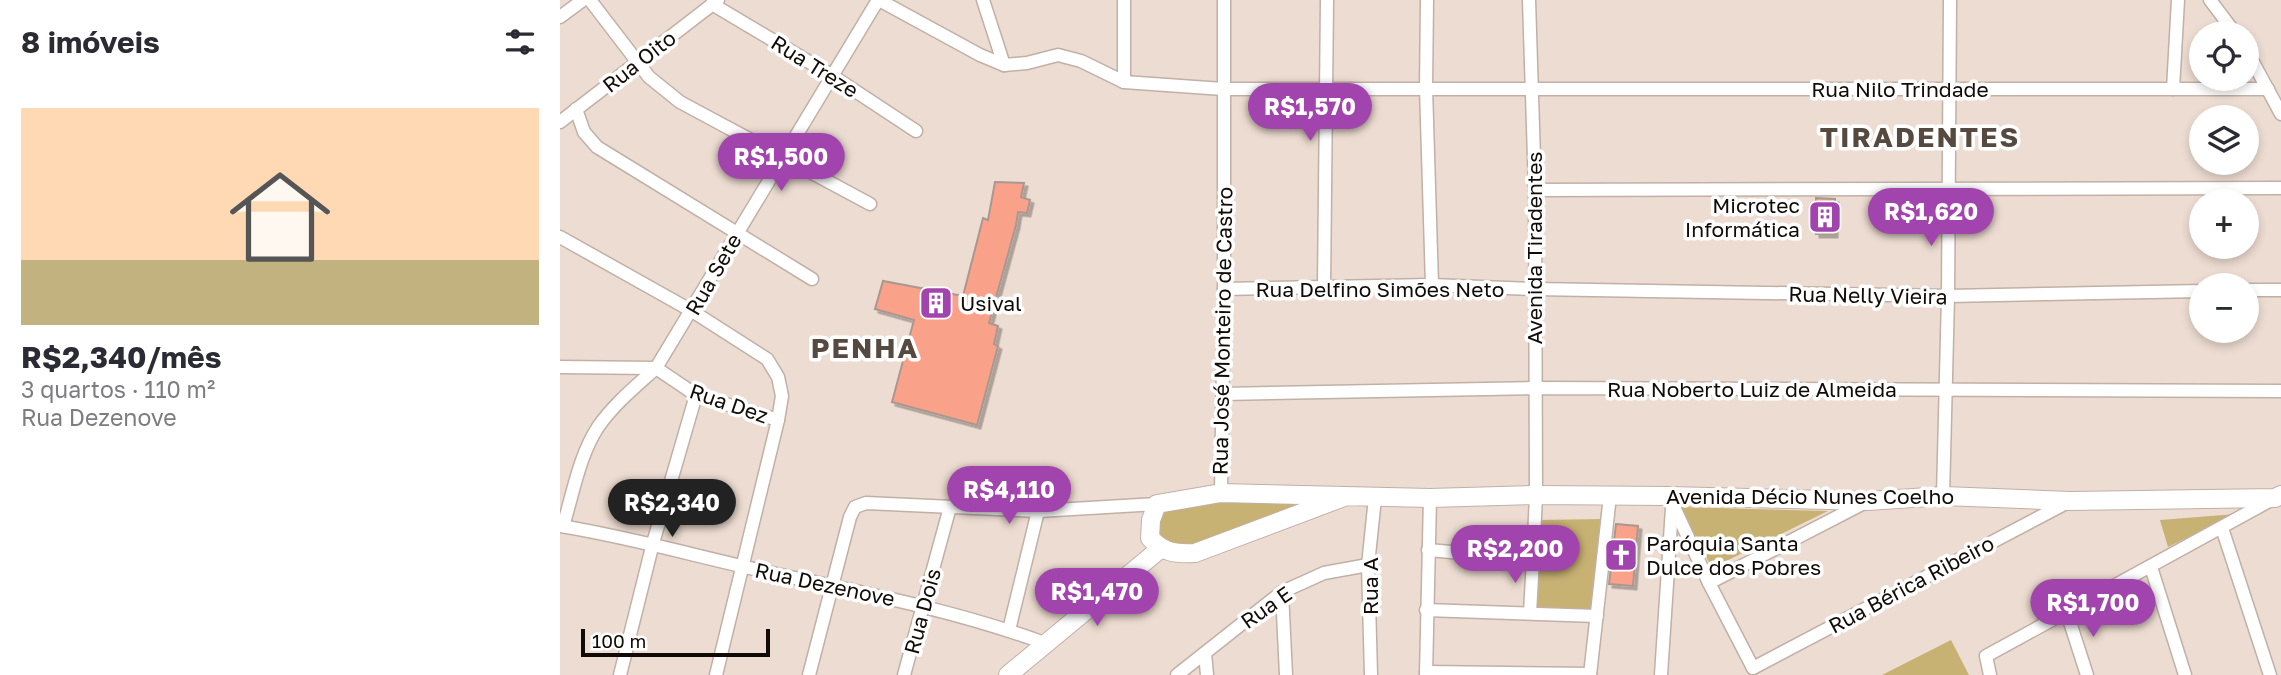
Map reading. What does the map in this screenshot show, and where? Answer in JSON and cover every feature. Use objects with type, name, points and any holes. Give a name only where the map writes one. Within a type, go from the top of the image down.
[{"type":"street","points":[[560,17],[583,0]]},
{"type":"street","points":[[590,0],[649,77],[680,102],[870,204]]},
{"type":"street","points":[[879,0],[980,55],[1004,65],[1027,63],[1058,55],[1081,61],[1124,82],[1124,0]]},
{"type":"street","name":"Rua Sete","points":[[561,526],[583,458],[597,429],[616,404],[656,368],[831,75],[879,0]]},
{"type":"street","points":[[984,0],[1004,65]]},
{"type":"street","name":"Rua José Monteiro de Castro","points":[[1221,493],[1224,0]]},
{"type":"street","points":[[1324,286],[1327,0]]},
{"type":"street","points":[[1427,0],[1426,88],[1432,285]]},
{"type":"street","name":"Avenida Tiradentes","points":[[1529,0],[1535,190],[1536,495],[1530,613]]},
{"type":"street","points":[[1943,496],[1948,296],[1950,0]]},
{"type":"street","points":[[2174,89],[2178,0]]},
{"type":"street","points":[[2210,0],[2226,21]]},
{"type":"street","name":"Rua Oito","points":[[560,122],[715,2]]},
{"type":"street","name":"Rua Treze","points":[[715,2],[916,131]]},
{"type":"street","points":[[2259,73],[2281,114]]},
{"type":"street","name":"Rua Nilo Trindade","points":[[1124,82],[1223,89],[2268,89]]},
{"type":"street","points":[[576,110],[584,132],[597,147],[812,279]]},
{"type":"street","points":[[1535,190],[2281,188]]},
{"type":"street","points":[[560,237],[692,311],[767,359],[778,377],[782,396],[778,420],[716,675]]},
{"type":"street","name":"Rua Delfino Simões Neto","points":[[1224,289],[1432,285],[1535,289]]},
{"type":"street","name":"Rua Nelly Vieira","points":[[1535,289],[1948,296],[2189,291]]},
{"type":"street","points":[[2259,290],[2281,289]]},
{"type":"street","points":[[560,367],[656,368]]},
{"type":"street","name":"Rua Dez","points":[[656,368],[696,395],[778,420]]},
{"type":"street","name":"Rua Noberto Luiz de Almeida","points":[[1223,394],[1535,388],[2281,391]]},
{"type":"street","points":[[620,675],[653,543],[696,395]]},
{"type":"street","name":"Avenida Décio Nunes Coelho","points":[[1157,504],[1221,493],[1375,498],[1536,495],[1671,500],[1868,501],[1943,496],[2070,501],[2278,496]]},
{"type":"street","points":[[1430,498],[1426,674],[1590,675],[1610,496]]},
{"type":"street","points":[[1990,675],[1986,656],[2278,496]]},
{"type":"street","points":[[809,675],[850,517],[855,507],[866,503],[1038,511],[1157,504],[1151,520],[1150,538],[1160,549],[1174,555],[1195,553],[1344,497]]},
{"type":"street","name":"Rua A","points":[[1371,675],[1368,565],[1375,498]]},
{"type":"street","points":[[1671,500],[1752,671]]},
{"type":"street","points":[[1661,675],[1671,500]]},
{"type":"street","points":[[1709,583],[1868,501]]},
{"type":"street","name":"Rua Bérica Ribeiro","points":[[1752,671],[2070,501]]},
{"type":"street","name":"Rua Dois","points":[[904,675],[950,507]]},
{"type":"street","points":[[1009,630],[1038,511]]},
{"type":"street","name":"Rua Dezenove","points":[[561,526],[653,543],[742,566],[924,605],[1047,644]]},
{"type":"street","points":[[2222,528],[2270,675]]},
{"type":"street","points":[[1008,675],[1160,549]]},
{"type":"street","points":[[1429,550],[1533,559]]},
{"type":"street","name":"Rua E","points":[[1177,675],[1282,592],[1324,573],[1368,565]]},
{"type":"street","points":[[2151,567],[2185,675]]},
{"type":"street","points":[[1282,592],[1286,675]]},
{"type":"street","points":[[1426,610],[1597,616]]},
{"type":"street","points":[[2067,613],[2087,675]]},
{"type":"street","points":[[1205,653],[1207,675]]},
{"type":"shaded area","points":[[1175,502],[1309,503],[1192,545],[1174,545],[1160,535],[1156,522],[1158,515]]},
{"type":"shaded area","points":[[1680,507],[1828,511],[1712,568]]},
{"type":"shaded area","points":[[2236,514],[2168,547],[2160,520]]},
{"type":"shaded area","points":[[1603,519],[1593,612],[1534,608],[1538,520]]},
{"type":"shaded area","points":[[1951,640],[1969,675],[1882,675]]},
{"type":"building","name":"Usival","points":[[995,182],[1024,183],[1021,197],[1030,200],[1027,213],[1018,212],[989,323],[998,326],[994,344],[998,346],[977,425],[892,402],[914,320],[875,309],[883,281],[963,296],[983,218],[988,220]]},
{"type":"building","name":"Microtec Informática","points":[[1816,198],[1835,199],[1834,234],[1816,234]]},
{"type":"building","name":"Paróquia Santa Dulce dos Pobres","points":[[1616,524],[1638,526],[1633,586],[1609,584]]},
{"type":"place","name":"Microtec Informática","points":[[1825,217]]},
{"type":"place","name":"Usival","points":[[936,303]]},
{"type":"place","name":"Paróquia Santa Dulce dos Pobres","points":[[1621,555]]},
{"type":"district","name":"TIRADENTES","points":[[1920,136]]},
{"type":"district","name":"PENHA","points":[[865,347]]}]
